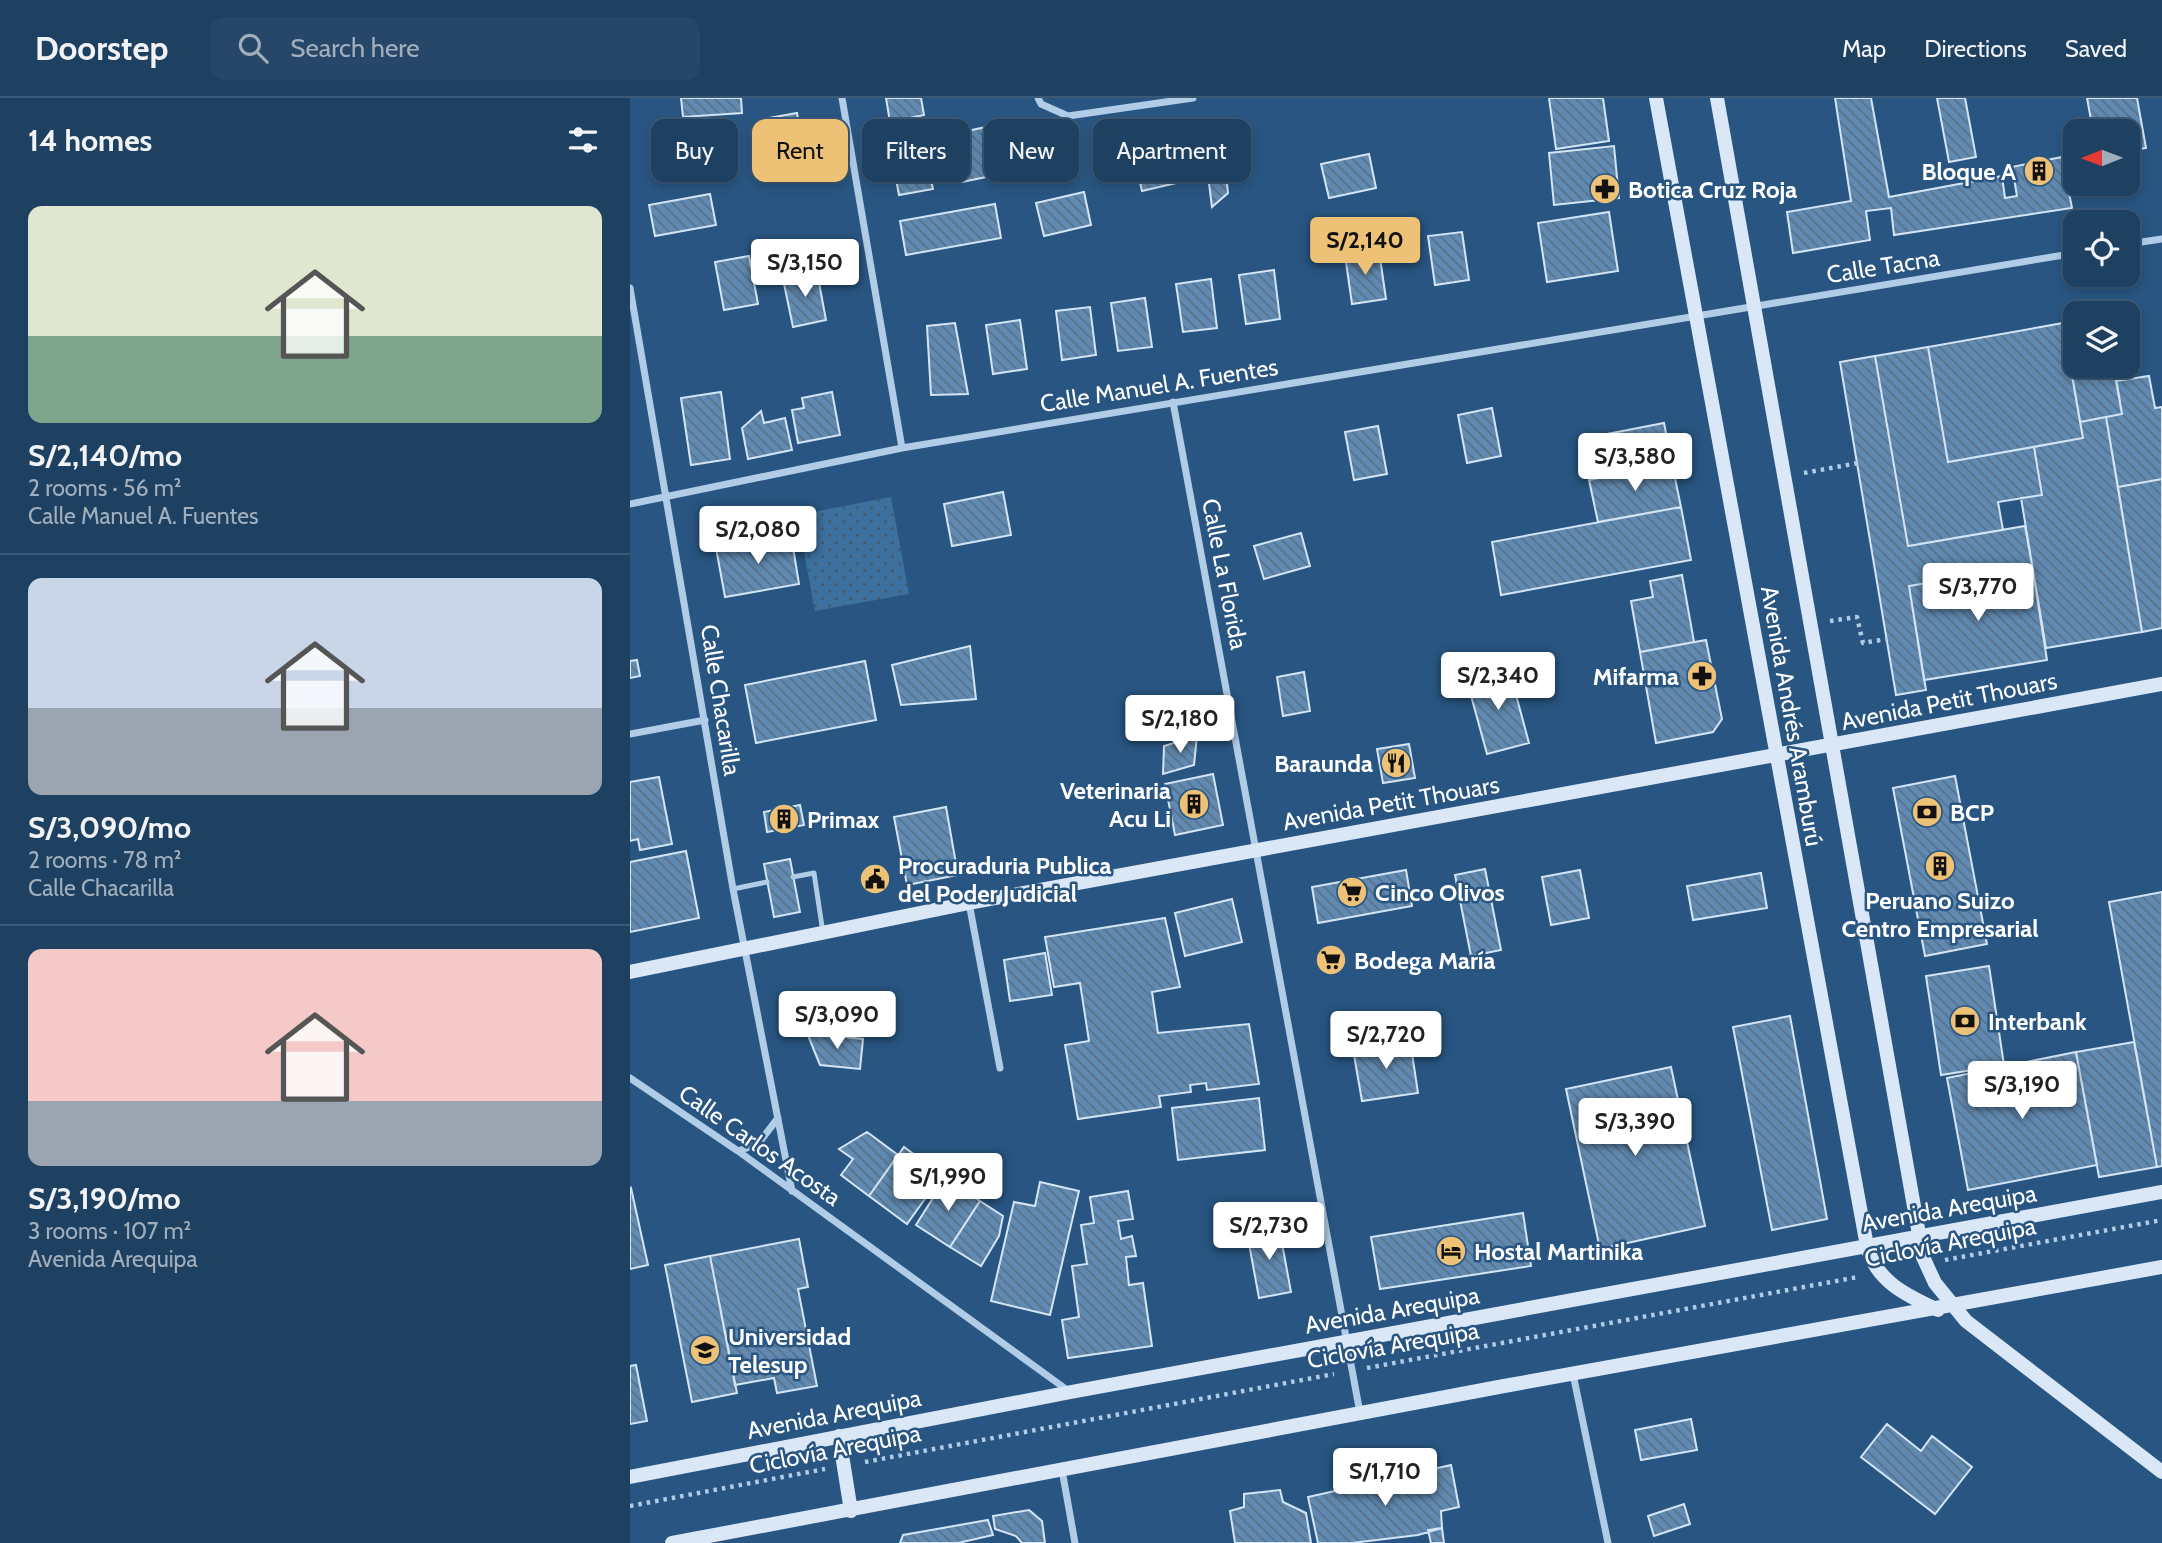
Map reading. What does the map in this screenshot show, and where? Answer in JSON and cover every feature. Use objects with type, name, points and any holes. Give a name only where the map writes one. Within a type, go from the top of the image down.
[{"type":"main road","name":"Avenida Andrés Aramburú","points":[[1656,98],[1867,1246],[1880,1273],[1903,1292],[1966,1321]]},
{"type":"main road","name":"Avenida Andrés Aramburú","points":[[1717,98],[1782,477],[1919,1238],[1926,1263],[1953,1307],[1966,1321]]},
{"type":"main road","name":"Avenida Petit Thouars","points":[[630,972],[744,951],[969,903],[2162,684]]},
{"type":"main road","name":"Avenida Arequipa","points":[[630,1477],[1071,1392],[2162,1192]]},
{"type":"main road","points":[[672,1543],[1573,1374],[2162,1268]]},
{"type":"main road","points":[[1966,1321],[2162,1472]]},
{"type":"main road","points":[[839,1436],[851,1511]]},
{"type":"street","points":[[842,98],[902,448]]},
{"type":"street","points":[[1038,98],[1041,104],[1068,116],[1193,98]]},
{"type":"street","points":[[2140,242],[2162,239]]},
{"type":"street","name":"Calle Tacna","points":[[1696,317],[2063,255]]},
{"type":"street","name":"Calle Chacarilla","points":[[630,288],[668,496],[744,951],[792,1191]]},
{"type":"street","name":"Calle Manuel A. Fuentes","points":[[630,504],[902,448],[1696,317]]},
{"type":"street","name":"Calle La Florida","points":[[1173,402],[1360,1414]]},
{"type":"street","points":[[630,734],[705,720]]},
{"type":"street","points":[[969,903],[1000,1068]]},
{"type":"street","name":"Calle Carlos Acosta","points":[[630,1078],[738,1151],[1071,1392]]},
{"type":"street","points":[[738,1151],[753,1148],[765,1139],[778,1117]]},
{"type":"street","points":[[1573,1374],[1608,1543]]},
{"type":"street","points":[[1062,1470],[1075,1543]]},
{"type":"lane","points":[[793,877],[814,873],[823,933]]},
{"type":"lane","points":[[733,889],[767,882]]},
{"type":"path","points":[[1782,477],[1858,463]]},
{"type":"path","points":[[1809,624],[1857,617],[1863,643],[1887,639]]},
{"type":"path","name":"Ciclovía Arequipa","points":[[1926,1263],[2162,1220]]},
{"type":"path","name":"Ciclovía Arequipa","points":[[630,1506],[1880,1273]]},
{"type":"shaded area","points":[[891,497],[909,594],[815,611],[797,515]]},
{"type":"building","points":[[681,98],[741,98],[742,113],[683,117]]},
{"type":"building","points":[[886,98],[921,98],[924,115],[890,119]]},
{"type":"building","points":[[1549,98],[1603,98],[1609,141],[1556,149]]},
{"type":"building","name":"Bloque A","points":[[1835,98],[1871,98],[1889,197],[2002,176],[2005,198],[2017,196],[2012,167],[2062,157],[2063,196],[2070,196],[2072,208],[1894,235],[1891,208],[1866,211],[1870,240],[1793,253],[1787,212],[1851,201]]},
{"type":"building","points":[[1937,98],[1965,98],[1976,157],[1949,162]]},
{"type":"building","points":[[2087,98],[2137,98],[2146,148],[2140,149],[2140,119],[2091,119]]},
{"type":"building","points":[[797,113],[798,119],[763,119]]},
{"type":"building","points":[[984,127],[984,177],[970,180],[970,130]]},
{"type":"building","points":[[1614,146],[1619,198],[1554,205],[1549,153]]},
{"type":"building","points":[[1369,154],[1376,188],[1329,198],[1321,164]]},
{"type":"building","points":[[897,182],[932,182],[933,189],[899,195]]},
{"type":"building","points":[[1140,182],[1180,182],[1142,191]]},
{"type":"building","points":[[1209,182],[1227,182],[1228,193],[1212,207]]},
{"type":"building","points":[[1084,192],[1091,225],[1044,236],[1036,203]]},
{"type":"building","points":[[710,194],[716,225],[655,236],[649,205]]},
{"type":"building","points":[[995,204],[1001,238],[906,255],[900,221]]},
{"type":"building","points":[[1609,212],[1618,271],[1547,282],[1538,223]]},
{"type":"building","points":[[1462,232],[1469,280],[1435,285],[1428,236]]},
{"type":"building","points":[[1379,251],[1386,299],[1352,304],[1345,255]]},
{"type":"building","points":[[749,256],[758,304],[724,310],[715,262]]},
{"type":"building","points":[[1274,270],[1280,319],[1246,324],[1239,275]]},
{"type":"building","points":[[817,272],[826,320],[793,327],[783,279]]},
{"type":"building","points":[[1211,279],[1217,328],[1183,332],[1176,284]]},
{"type":"building","points":[[1145,298],[1152,347],[1118,351],[1111,303]]},
{"type":"building","points":[[1090,307],[1096,355],[1062,360],[1056,311]]},
{"type":"building","points":[[1020,320],[1027,369],[993,374],[986,325]]},
{"type":"building","points":[[955,323],[968,394],[931,395],[927,326]]},
{"type":"building","points":[[2063,323],[2063,378],[2073,378],[2083,438],[1948,462],[1928,347]]},
{"type":"building","points":[[1928,347],[1948,462],[2034,447],[2042,495],[1998,502],[2003,530],[1908,546],[1875,356]]},
{"type":"building","points":[[1875,356],[1908,546],[2025,526],[2032,565],[1909,586],[1926,690],[1896,695],[1840,362]]},
{"type":"building","points":[[2149,376],[2155,408],[2162,407],[2162,479],[2118,487],[2106,417],[2122,414],[2116,381]]},
{"type":"building","points":[[2072,378],[2116,378],[2122,414],[2080,422]]},
{"type":"building","points":[[721,392],[730,459],[691,465],[681,398]]},
{"type":"building","points":[[832,392],[840,435],[798,443],[792,410],[804,408],[802,398]]},
{"type":"building","points":[[1492,408],[1501,456],[1467,463],[1458,415]]},
{"type":"building","points":[[761,411],[764,423],[785,418],[792,450],[748,459],[742,428]]},
{"type":"building","points":[[2106,417],[2142,632],[2046,648],[2021,498],[2042,495],[2034,447],[2083,438],[2080,422]]},
{"type":"building","points":[[1664,423],[1672,464],[1589,480],[1581,439]]},
{"type":"building","points":[[1378,426],[1387,474],[1354,480],[1345,432]]},
{"type":"building","points":[[1672,464],[1681,507],[1598,522],[1589,480]]},
{"type":"building","points":[[2162,479],[2162,628],[2142,632],[2118,487]]},
{"type":"building","points":[[1003,492],[1011,535],[952,546],[944,504]]},
{"type":"building","points":[[1681,507],[1691,560],[1501,595],[1492,542]]},
{"type":"building","points":[[1301,533],[1310,566],[1264,579],[1254,546]]},
{"type":"building","points":[[791,535],[799,584],[725,597],[716,548]]},
{"type":"building","points":[[2032,565],[2047,660],[1924,680],[1909,586]]},
{"type":"building","points":[[1682,575],[1694,642],[1640,652],[1631,601],[1653,597],[1650,581]]},
{"type":"building","points":[[1706,640],[1722,719],[1713,732],[1656,743],[1640,652]]},
{"type":"building","points":[[970,646],[976,699],[901,705],[892,665]]},
{"type":"building","points":[[637,660],[640,676],[630,678],[630,661]]},
{"type":"building","points":[[865,661],[876,720],[756,743],[745,685]]},
{"type":"building","points":[[1509,669],[1529,743],[1487,754],[1467,681]]},
{"type":"building","points":[[1304,672],[1310,711],[1283,716],[1277,677]]},
{"type":"building","points":[[1197,736],[1194,765],[1163,774],[1164,746]]},
{"type":"building","name":"Baraunda","points":[[1409,744],[1415,778],[1383,783],[1377,749]]},
{"type":"building","name":"Veterinaria Acu Li","points":[[1213,774],[1223,825],[1175,835],[1165,784]]},
{"type":"building","name":"Peruano Suizo Centro Empresarial","points":[[1955,776],[1987,944],[1925,956],[1893,788]]},
{"type":"building","points":[[659,777],[672,844],[640,850],[638,839],[630,841],[630,782]]},
{"type":"building","name":"Primax","points":[[800,805],[804,825],[767,832],[764,812]]},
{"type":"building","points":[[946,807],[958,875],[907,885],[894,817]]},
{"type":"building","points":[[686,851],[699,918],[630,932],[630,862]]},
{"type":"building","name":"Primax","points":[[790,859],[800,912],[774,917],[764,864]]},
{"type":"building","points":[[1485,869],[1501,950],[1471,956],[1455,875]]},
{"type":"building","points":[[1406,870],[1412,906],[1318,923],[1312,887]]},
{"type":"building","points":[[1580,870],[1589,918],[1551,925],[1542,877]]},
{"type":"building","points":[[1761,873],[1767,908],[1693,920],[1687,886]]},
{"type":"building","points":[[2162,892],[2162,1166],[2157,1167],[2109,902]]},
{"type":"building","points":[[1232,899],[1242,942],[1185,956],[1175,913]]},
{"type":"building","points":[[1165,918],[1180,987],[1152,992],[1158,1033],[1249,1024],[1259,1084],[1207,1090],[1206,1083],[1190,1085],[1191,1092],[1159,1096],[1161,1107],[1078,1119],[1065,1045],[1089,1041],[1080,983],[1054,987],[1045,937]]},
{"type":"building","points":[[1045,953],[1052,995],[1010,1001],[1004,960]]},
{"type":"building","name":"Interbank","points":[[1989,966],[2004,1065],[1941,1075],[1926,976]]},
{"type":"building","points":[[1790,1016],[1827,1219],[1772,1230],[1733,1027]]},
{"type":"building","points":[[807,1033],[863,1039],[860,1069],[820,1065]]},
{"type":"building","points":[[1410,1040],[1418,1093],[1362,1101],[1353,1049]]},
{"type":"building","points":[[2134,1042],[2157,1167],[2099,1177],[2076,1052]]},
{"type":"building","points":[[2076,1052],[2097,1165],[1968,1190],[1947,1078]]},
{"type":"building","points":[[1671,1067],[1705,1226],[1600,1249],[1566,1089]]},
{"type":"building","points":[[1259,1098],[1265,1150],[1178,1160],[1172,1108]]},
{"type":"building","points":[[867,1132],[898,1155],[869,1196],[841,1175],[853,1159],[839,1149]]},
{"type":"building","points":[[904,1147],[942,1175],[907,1224],[869,1196]]},
{"type":"building","points":[[945,1179],[980,1201],[950,1247],[916,1225]]},
{"type":"building","points":[[1040,1182],[1079,1191],[1050,1315],[991,1301],[1014,1202],[1035,1206]]},
{"type":"building","points":[[630,1189],[648,1265],[630,1269]]},
{"type":"building","points":[[1128,1191],[1133,1219],[1118,1221],[1121,1239],[1132,1236],[1136,1256],[1126,1257],[1129,1285],[1143,1283],[1152,1346],[1068,1358],[1062,1320],[1079,1317],[1072,1266],[1087,1264],[1081,1225],[1094,1223],[1090,1197]]},
{"type":"building","points":[[980,1201],[1003,1216],[999,1236],[981,1266],[950,1247]]},
{"type":"building","name":"Hostal Martinika","points":[[1523,1213],[1531,1266],[1380,1289],[1371,1237]]},
{"type":"building","points":[[1279,1227],[1291,1292],[1259,1298],[1247,1233]]},
{"type":"building","points":[[799,1239],[808,1287],[798,1289],[817,1386],[777,1393],[774,1378],[735,1385],[710,1256]]},
{"type":"building","name":"Universidad Telesup","points":[[710,1256],[737,1393],[692,1402],[665,1265]]},
{"type":"building","points":[[636,1365],[647,1421],[630,1424],[630,1366]]},
{"type":"building","points":[[1691,1419],[1697,1450],[1641,1460],[1635,1430]]},
{"type":"building","points":[[1887,1424],[1921,1451],[1932,1436],[1972,1467],[1935,1514],[1861,1457]]},
{"type":"building","points":[[1451,1465],[1459,1507],[1441,1511],[1442,1528],[1418,1535],[1352,1543],[1318,1543],[1308,1497]]},
{"type":"building","points":[[1280,1490],[1283,1502],[1306,1513],[1311,1543],[1235,1543],[1230,1511],[1244,1507],[1244,1494]]},
{"type":"building","points":[[1684,1504],[1690,1524],[1654,1536],[1648,1516]]},
{"type":"building","points":[[1029,1510],[1042,1521],[1045,1543],[1022,1543],[1016,1536],[995,1529],[993,1516]]},
{"type":"building","points":[[988,1520],[993,1535],[958,1543],[900,1543],[903,1535]]},
{"type":"building","points":[[1442,1528],[1444,1543],[1431,1543],[1428,1530]]},
{"type":"place","name":"Bloque A","points":[[2039,171]]},
{"type":"place","name":"Botica Cruz Roja","points":[[1605,189]]},
{"type":"place","name":"Mifarma","points":[[1702,676]]},
{"type":"place","name":"Baraunda","points":[[1396,763]]},
{"type":"place","name":"Veterinaria Acu Li","points":[[1194,804]]},
{"type":"place","name":"BCP","points":[[1927,812]]},
{"type":"place","name":"Primax","points":[[784,819]]},
{"type":"place","name":"Peruano Suizo Centro Empresarial","points":[[1940,866]]},
{"type":"place","name":"Procuraduria Publica del Poder Judicial","points":[[875,879]]},
{"type":"place","name":"Cinco Olivos","points":[[1352,892]]},
{"type":"place","name":"Bodega María","points":[[1331,960]]},
{"type":"place","name":"Interbank","points":[[1965,1021]]},
{"type":"place","name":"Hostal Martinika","points":[[1451,1251]]},
{"type":"place","name":"Universidad Telesup","points":[[705,1350]]}]
